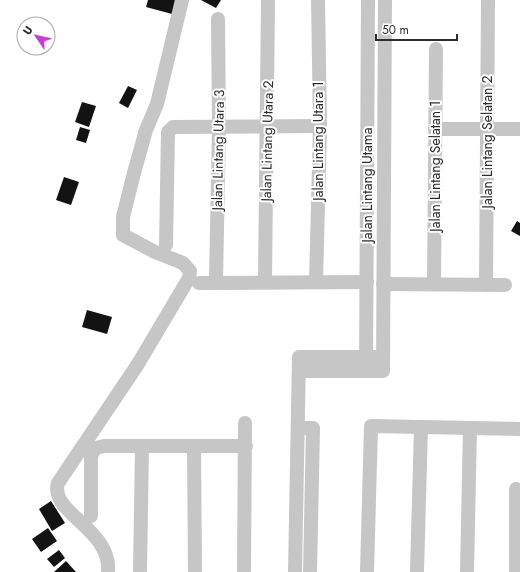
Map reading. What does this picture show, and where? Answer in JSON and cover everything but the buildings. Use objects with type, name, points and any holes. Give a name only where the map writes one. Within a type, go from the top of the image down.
[{"type":"street","points":[[108,572],[107,561],[101,544],[96,536],[59,500],[56,490],[58,483],[138,364],[189,278],[190,271],[183,263],[137,243],[123,234],[122,231],[123,217],[134,172],[146,130],[157,104],[182,0]]},
{"type":"street","name":"Jalan Lintang Utara 2","points":[[265,282],[268,0]]},
{"type":"street","name":"Jalan Lintang Utara 1","points":[[316,282],[320,126],[318,0]]},
{"type":"street","name":"Jalan Lintang Utama","points":[[368,0],[366,364],[383,364],[385,0]]},
{"type":"street","name":"Jalan Lintang Selatan 2","points":[[486,284],[488,0]]},
{"type":"street","name":"Jalan Lintang Utara 3","points":[[216,281],[219,126],[218,19]]},
{"type":"street","name":"Jalan Lintang Selatan 1","points":[[434,284],[436,49]]},
{"type":"street","points":[[368,122],[384,121]]},
{"type":"street","points":[[166,245],[169,129],[173,127],[219,126],[320,126]]},
{"type":"street","points":[[435,129],[520,129]]},
{"type":"street","points":[[199,282],[367,282]]},
{"type":"street","points":[[383,284],[505,285]]},
{"type":"street","points":[[296,572],[299,364],[366,364]]},
{"type":"street","points":[[244,572],[245,424]]},
{"type":"street","points":[[367,572],[371,426],[520,429]]},
{"type":"street","points":[[417,572],[421,427]]},
{"type":"street","points":[[298,428],[313,428],[310,572]]},
{"type":"street","points":[[467,572],[470,428]]},
{"type":"street","points":[[91,516],[91,455],[96,448],[104,446],[246,446]]},
{"type":"street","points":[[140,572],[142,447]]},
{"type":"street","points":[[194,447],[195,572]]},
{"type":"street","points":[[516,572],[517,496]]}]
